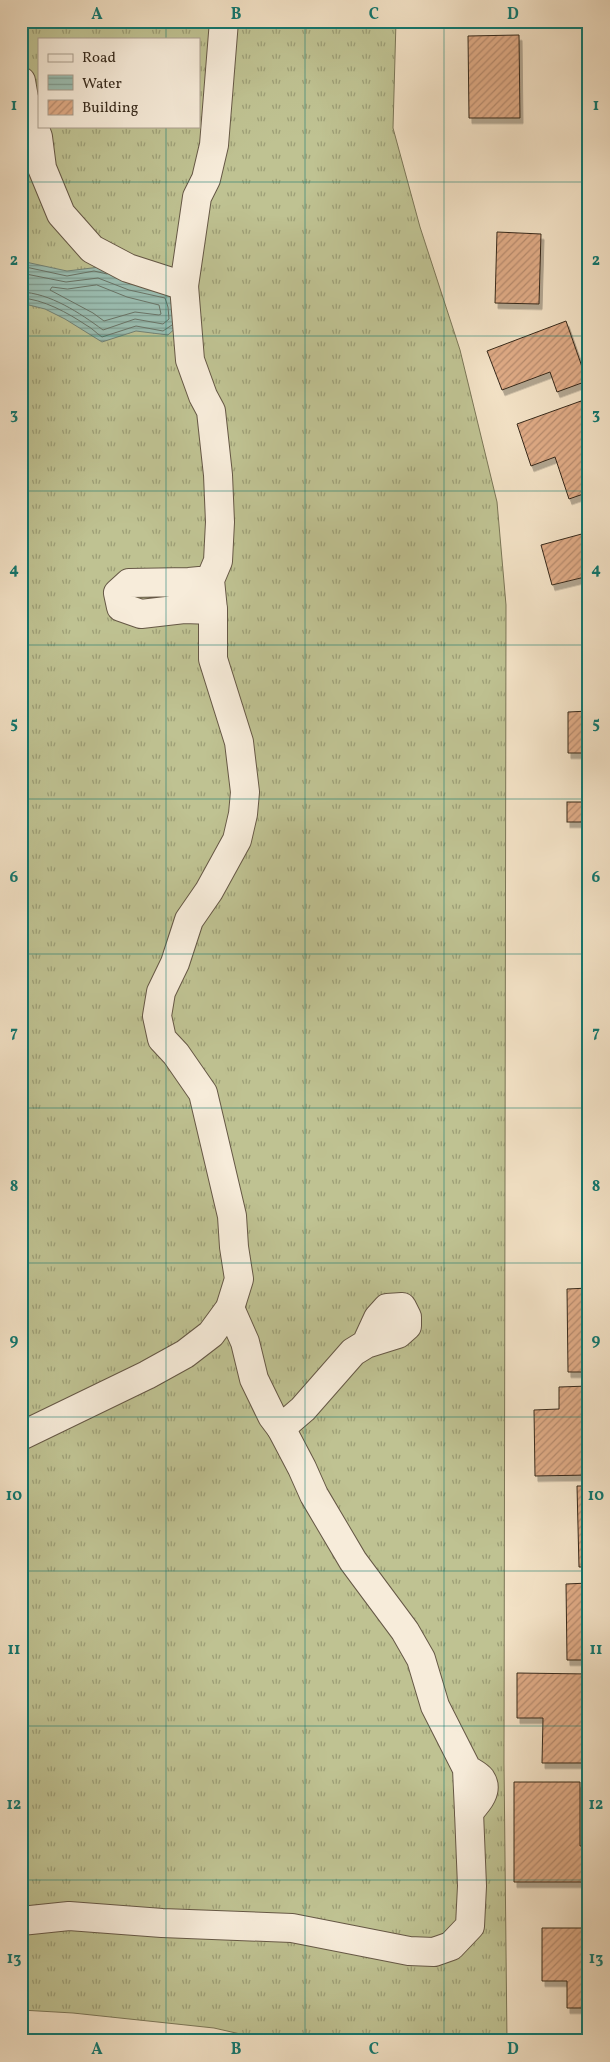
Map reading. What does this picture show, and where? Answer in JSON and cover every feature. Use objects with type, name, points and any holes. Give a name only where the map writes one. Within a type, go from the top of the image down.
[{"type":"lane","points":[[21,1436],[185,1354],[211,1334],[230,1308],[239,1280],[232,1216],[203,1093],[176,1054],[162,1039],[157,1016],[161,992],[175,963],[188,920],[209,891],[237,840],[243,814],[245,792],[239,742],[213,659],[213,610],[210,580],[218,561],[220,522],[218,476],[211,410],[203,396],[190,360],[184,286],[197,197],[206,179],[214,145],[224,21]]},
{"type":"lane","points":[[21,81],[24,98],[38,137],[42,168],[61,214],[92,249],[128,268],[184,286]]},
{"type":"lane","points":[[210,580],[130,583],[118,593],[121,607],[141,614],[184,609],[213,610]]},
{"type":"lane","points":[[21,1921],[69,1916],[292,1928],[409,1951],[434,1952],[451,1946],[470,1926],[472,1886],[467,1769],[435,1706],[421,1659],[404,1631],[354,1560],[314,1495],[281,1428],[272,1416],[254,1379],[245,1342],[230,1308]]},
{"type":"lane","points":[[281,1428],[303,1409],[354,1352],[366,1344]]},
{"type":"green space","points":[[21,21],[396,21],[393,128],[420,227],[460,350],[497,502],[506,605],[504,1763],[507,2041],[271,2041],[214,2028],[73,2013],[21,2010]]},
{"type":"water","points":[[21,261],[67,271],[100,267],[171,288],[180,324],[168,335],[136,331],[102,342],[45,309],[21,303]]},
{"type":"building","points":[[519,35],[520,118],[469,118],[468,36]]},
{"type":"building","points":[[497,232],[541,234],[539,304],[495,303]]},
{"type":"building","points":[[566,321],[587,381],[557,392],[550,372],[502,390],[487,351]]},
{"type":"building","points":[[581,401],[589,424],[589,492],[569,499],[555,457],[531,466],[517,424]]},
{"type":"building","points":[[589,532],[589,576],[552,585],[541,545]]},
{"type":"building","points":[[583,614],[589,614],[589,691],[584,691]]},
{"type":"building","points":[[589,711],[589,753],[568,753],[568,712]]},
{"type":"building","points":[[567,802],[589,802],[589,822],[567,822]]},
{"type":"building","points":[[585,902],[589,902],[589,987],[584,987]]},
{"type":"building","points":[[587,1011],[589,1011],[589,1077],[587,1077]]},
{"type":"building","points":[[589,1288],[589,1372],[568,1372],[567,1289]]},
{"type":"building","points":[[589,1386],[589,1475],[535,1476],[534,1410],[559,1409],[559,1387]]},
{"type":"building","points":[[577,1486],[589,1486],[589,1567],[579,1567]]},
{"type":"building","points":[[589,1583],[589,1660],[567,1660],[566,1584]]},
{"type":"building","points":[[517,1673],[589,1674],[589,1763],[542,1763],[543,1718],[517,1718]]},
{"type":"building","points":[[514,1782],[580,1782],[580,1846],[589,1846],[589,1882],[514,1882]]},
{"type":"building","points":[[542,1928],[589,1928],[589,2008],[567,2008],[567,1981],[542,1981]]}]
